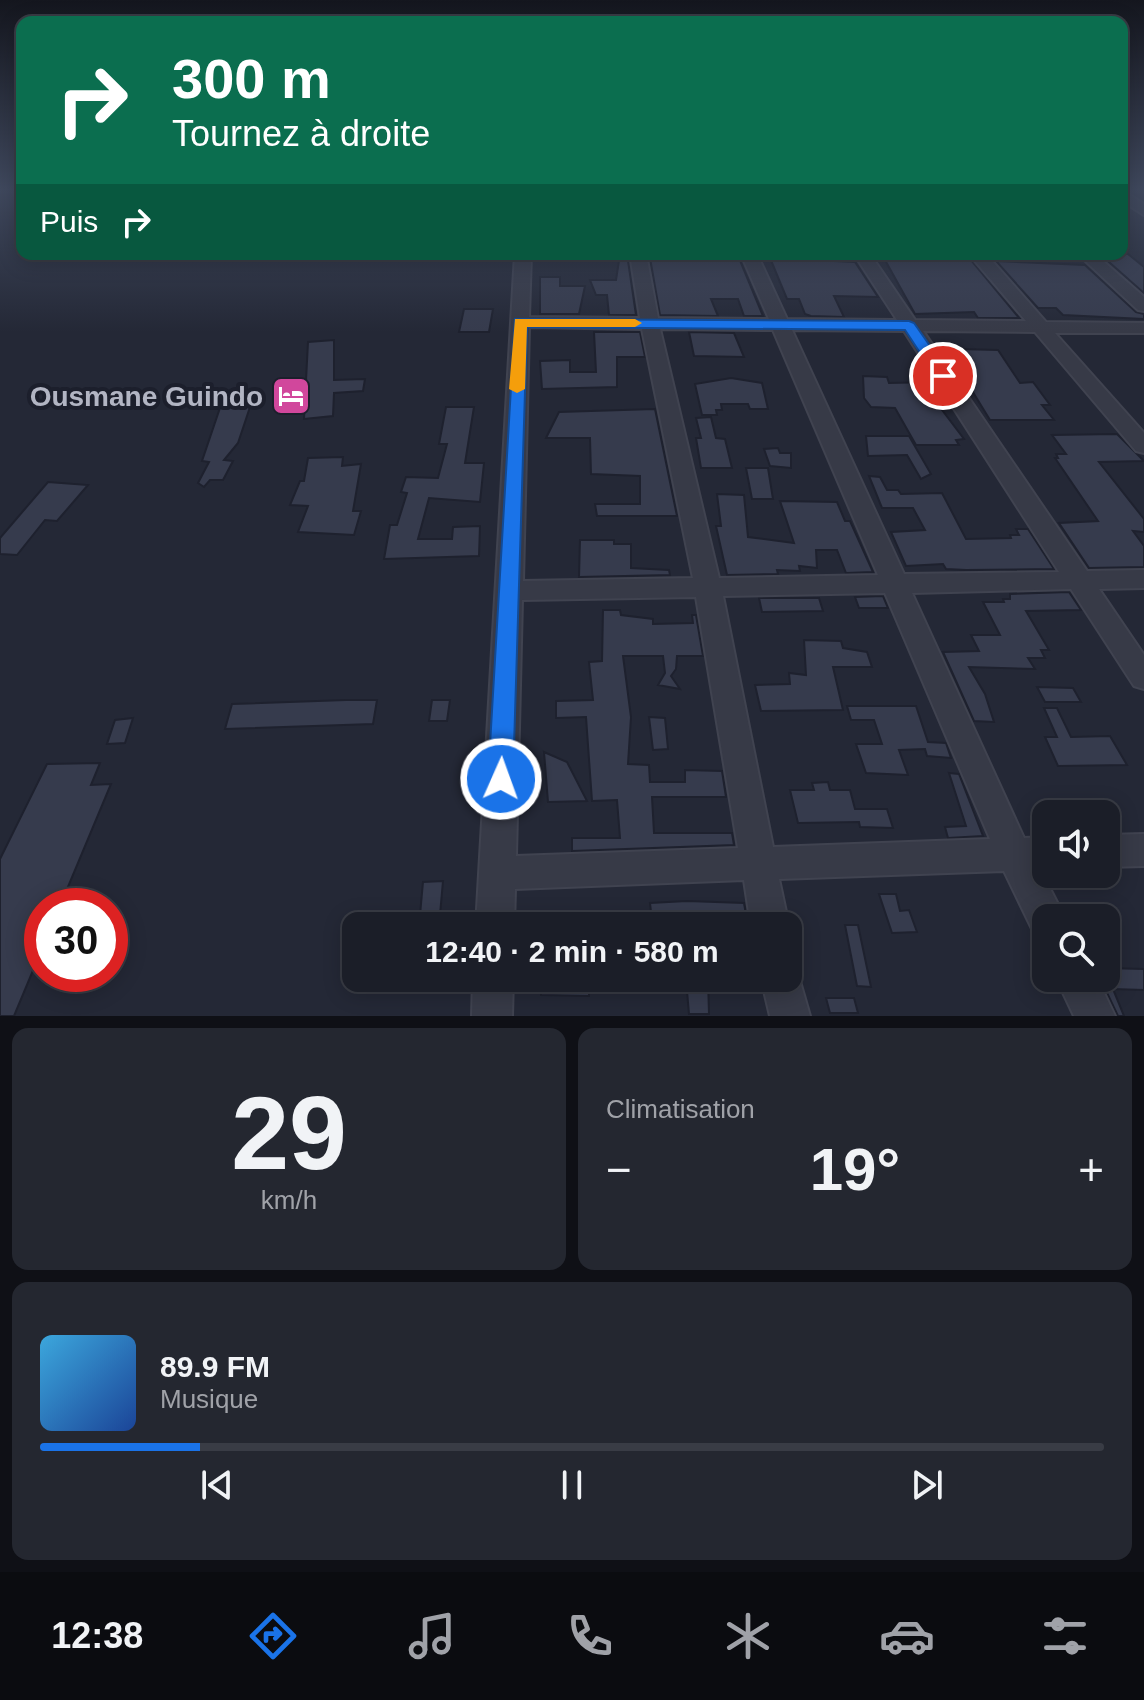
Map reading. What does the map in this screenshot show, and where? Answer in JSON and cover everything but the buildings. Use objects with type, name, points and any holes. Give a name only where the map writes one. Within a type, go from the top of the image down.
[{"type":"street","points":[[496,912],[523,260]]},
{"type":"street","points":[[639,260],[708,587],[767,912]]},
{"type":"street","points":[[752,260],[894,583],[1030,854],[1042,904]]},
{"type":"street","points":[[866,260],[1144,678]]},
{"type":"street","points":[[982,260],[1144,446]]},
{"type":"street","points":[[1093,260],[1144,306]]},
{"type":"street","points":[[520,322],[1144,328]]},
{"type":"street","points":[[508,591],[1144,579]]},
{"type":"street","points":[[1120,851],[1144,850]]},
{"type":"street","points":[[497,873],[1030,854]]},
{"type":"street","points":[[492,1016],[493,992]]},
{"type":"street","points":[[784,992],[790,1016]]},
{"type":"street","points":[[1083,992],[1095,1016]]},
{"type":"slow traffic","points":[[517,389],[520,322],[635,323]]},
{"type":"place","name":"Ousmane Guindo","points":[[291,396]]},
{"type":"route","points":[[501,779],[520,322],[909,326],[943,376]]}]
